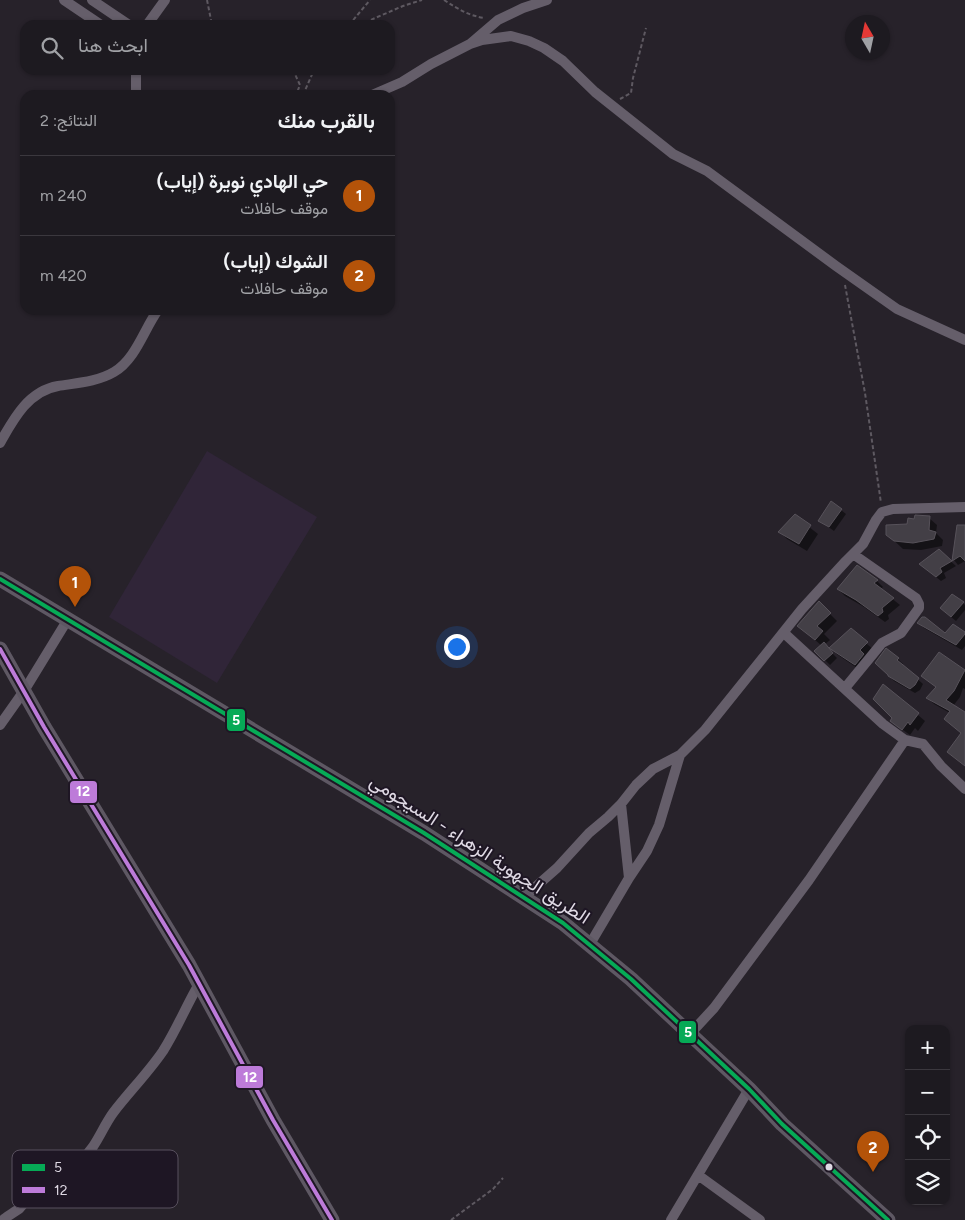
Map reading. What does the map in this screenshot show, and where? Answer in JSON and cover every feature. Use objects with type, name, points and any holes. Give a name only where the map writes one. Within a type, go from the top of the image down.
[{"type":"main road","name":"الطريق الجهوية الزهراء - السيجومي","points":[[0,579],[424,833],[563,923],[631,980],[748,1089],[782,1124],[888,1220]]},
{"type":"main road","points":[[0,649],[199,984],[332,1220]]},
{"type":"street","points":[[64,0],[94,20]]},
{"type":"street","points":[[92,0],[122,20]]},
{"type":"street","points":[[150,20],[164,0]]},
{"type":"street","points":[[470,44],[498,20],[523,8],[548,0]]},
{"type":"street","points":[[384,90],[402,82],[431,64],[470,44],[482,40],[511,36],[529,41],[563,61],[605,100],[673,154],[707,171],[842,271],[897,309],[965,340]]},
{"type":"street","points":[[136,75],[136,90]]},
{"type":"street","points":[[0,443],[23,406],[37,395],[56,386],[88,382],[114,372],[126,361],[155,315]]},
{"type":"street","points":[[524,897],[557,868],[653,769],[680,755],[705,730],[802,609],[863,544],[882,512],[893,509],[965,507]]},
{"type":"street","points":[[845,688],[882,644],[901,633],[919,608],[916,598],[853,554]]},
{"type":"street","points":[[0,725],[24,691],[68,619]]},
{"type":"street","points":[[784,632],[883,724],[905,740],[924,744],[941,766],[965,789]]},
{"type":"street","points":[[689,1035],[714,1008],[780,919],[905,740]]},
{"type":"street","points":[[590,944],[629,878],[648,851],[659,825],[680,755]]},
{"type":"street","points":[[621,804],[629,878]]},
{"type":"street","points":[[91,1150],[113,1114],[163,1051],[199,984]]},
{"type":"street","points":[[670,1220],[748,1089]]},
{"type":"street","points":[[698,1175],[760,1220]]},
{"type":"street","points":[[4,1219],[19,1208]]},
{"type":"path","points":[[207,0],[211,20]]},
{"type":"path","points":[[353,20],[370,0]]},
{"type":"path","points":[[371,20],[422,0]]},
{"type":"path","points":[[444,0],[460,11],[473,16],[498,20]]},
{"type":"path","points":[[605,100],[618,100],[631,93],[646,28]]},
{"type":"path","points":[[296,75],[300,84],[298,90]]},
{"type":"path","points":[[305,90],[312,75]]},
{"type":"path","points":[[842,271],[850,304],[882,512]]},
{"type":"path","points":[[451,1220],[493,1189],[503,1178]]},
{"type":"shaded area","points":[[207,451],[317,517],[217,683],[109,617]]},
{"type":"building","points":[[831,501],[842,509],[829,527],[818,521]]},
{"type":"building","points":[[795,514],[811,525],[799,544],[778,532]]},
{"type":"building","points":[[915,515],[930,516],[929,530],[936,532],[934,539],[913,543],[894,541],[886,535],[886,525],[907,524],[908,518],[914,519]]},
{"type":"building","points":[[957,525],[965,525],[965,561],[960,556],[952,561]]},
{"type":"building","points":[[939,549],[952,561],[940,568],[942,572],[936,577],[919,564]]},
{"type":"building","points":[[857,565],[878,580],[874,583],[894,598],[882,608],[883,612],[878,616],[837,589]]},
{"type":"building","points":[[952,594],[964,602],[951,617],[940,608]]},
{"type":"building","points":[[819,601],[831,613],[817,626],[823,631],[815,640],[797,626]]},
{"type":"building","points":[[922,617],[925,617],[945,633],[953,624],[965,632],[965,634],[956,645],[917,623]]},
{"type":"building","points":[[851,628],[868,642],[860,650],[864,654],[855,665],[829,648]]},
{"type":"building","points":[[824,642],[833,653],[824,661],[814,651]]},
{"type":"building","points":[[886,648],[919,678],[910,689],[888,676],[875,663]]},
{"type":"building","points":[[939,652],[965,670],[954,691],[946,700],[965,712],[965,766],[947,752],[961,733],[944,719],[950,711],[926,698],[936,687],[921,676]]},
{"type":"building","points":[[883,684],[919,713],[910,725],[908,722],[902,730],[890,721],[892,718],[873,699]]},
{"type":"transit line","name":"5","points":[[0,579],[424,833],[563,923],[631,979],[749,1089],[782,1124],[888,1220]]},
{"type":"transit line","name":"12","points":[[0,649],[44,727],[189,965],[273,1120],[332,1220]]},
{"type":"place","name":"حي الهادي نويرة (إياب)","points":[[75,607]]},
{"type":"place","name":"الشوك (إياب)","points":[[873,1172]]}]
